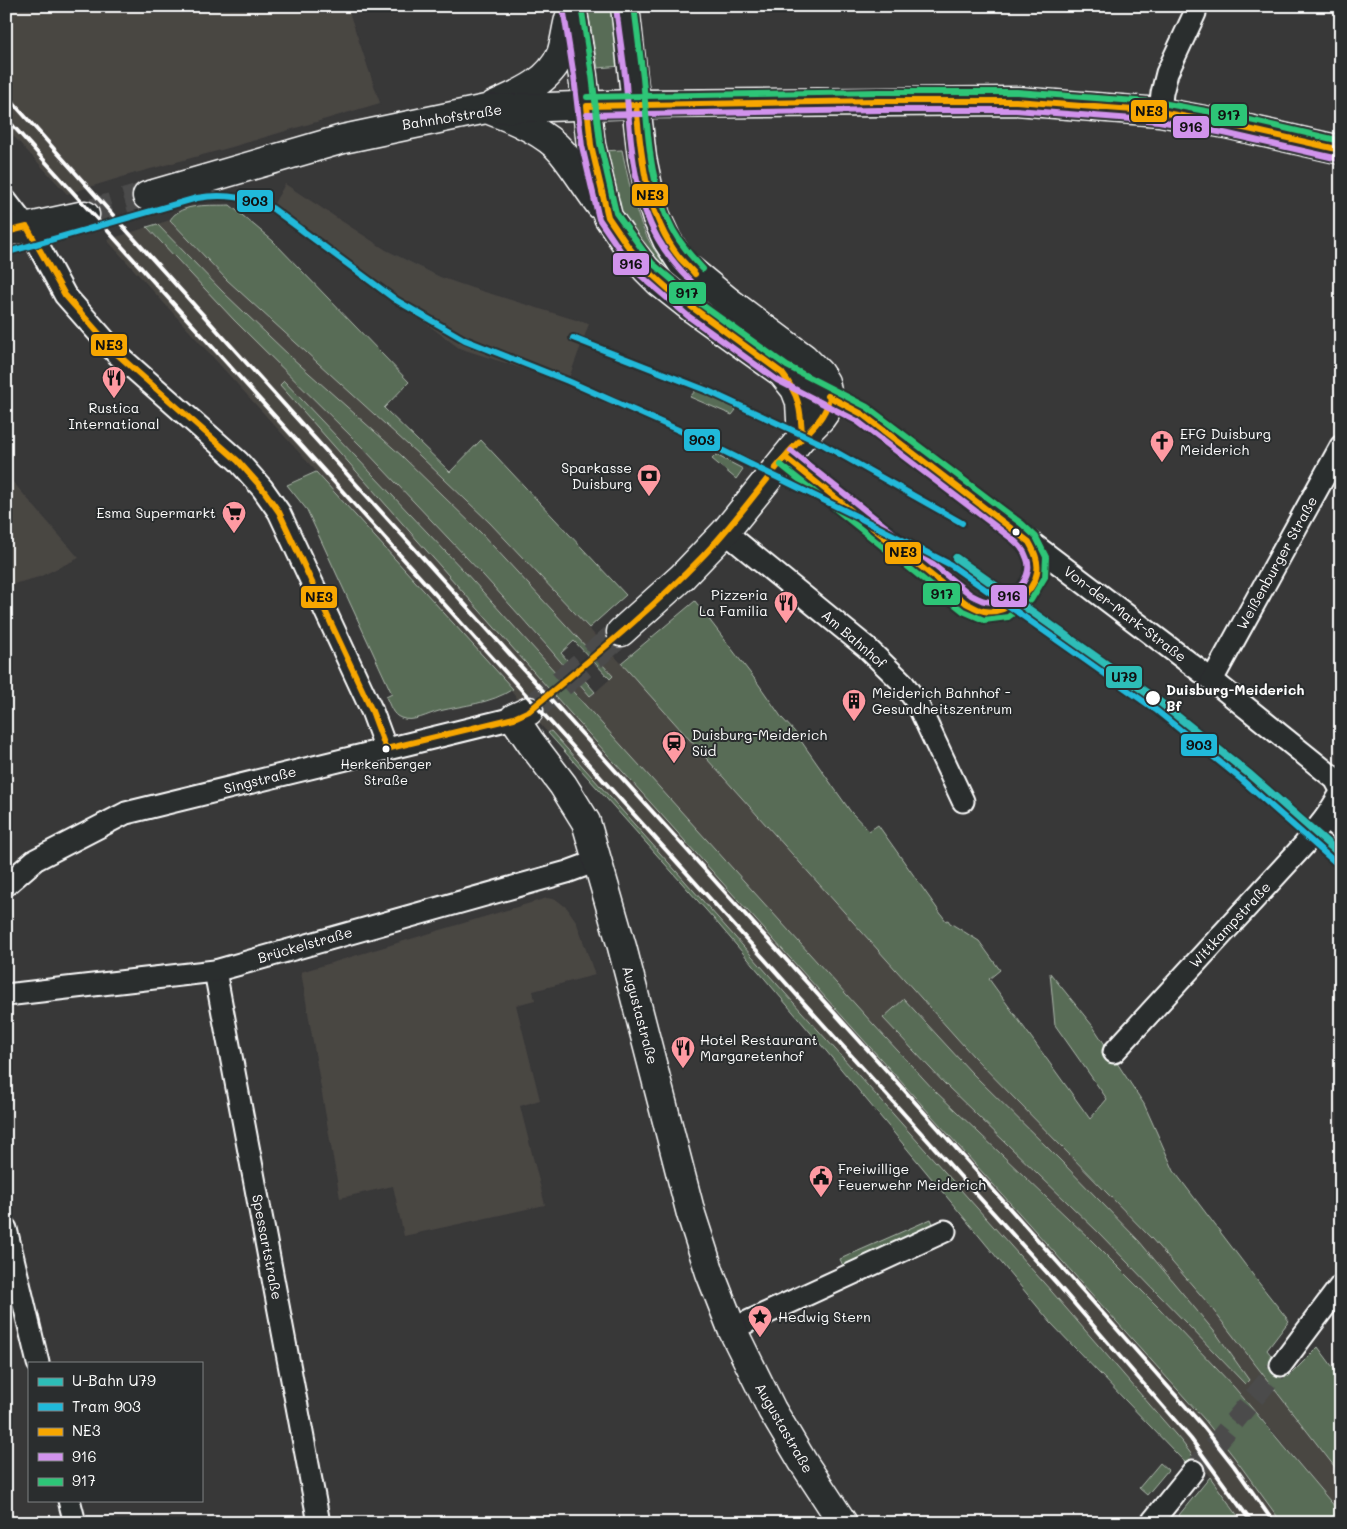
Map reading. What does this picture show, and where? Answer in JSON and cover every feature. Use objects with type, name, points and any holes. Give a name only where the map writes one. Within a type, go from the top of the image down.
[{"type":"main road","name":"Von-der-Mark-Straße","points":[[572,6],[591,145],[608,217],[627,245],[659,282],[782,373]]},
{"type":"main road","points":[[486,108],[522,92],[541,81],[553,69],[561,52],[572,6]]},
{"type":"main road","points":[[621,632],[682,577],[725,532],[828,408],[825,382],[819,373],[804,358],[728,301],[682,263],[667,240],[651,200],[642,158],[625,6]]},
{"type":"main road","name":"Bahnhofstraße","points":[[147,196],[343,139],[486,108],[636,104],[1016,101],[1160,112],[1226,124],[1341,150]]},
{"type":"main road","points":[[486,108],[514,119],[560,150],[608,217]]},
{"type":"main road","points":[[6,250],[23,233],[81,216]]},
{"type":"main road","points":[[782,373],[794,389],[800,402],[802,437]]},
{"type":"main road","name":"Augustastraße","points":[[521,714],[586,822],[622,947],[691,1214],[710,1272],[732,1329],[772,1410],[802,1462],[843,1523]]},
{"type":"street","points":[[1160,112],[1167,73],[1194,13],[1195,6]]},
{"type":"street","points":[[6,201],[23,233],[65,295],[117,354],[238,461],[262,488],[279,512],[372,710],[386,748]]},
{"type":"street","name":"Von-der-Mark-Straße","points":[[782,373],[870,420],[1212,680],[1335,779],[1341,791]]},
{"type":"street","name":"Weißenburger Straße","points":[[1212,680],[1341,446]]},
{"type":"street","name":"Am Bahnhof","points":[[725,532],[866,646],[902,682],[916,702],[963,801]]},
{"type":"street","name":"Singstraße","points":[[6,884],[34,860],[126,813],[521,714]]},
{"type":"street","name":"Wittkampstraße","points":[[1114,1052],[1288,862],[1334,824],[1341,791]]},
{"type":"street","name":"Brückelstraße","points":[[6,995],[215,970],[567,872],[598,861]]},
{"type":"street","name":"Spessartstraße","points":[[215,970],[319,1523]]},
{"type":"street","points":[[6,1229],[38,1362]]},
{"type":"street","points":[[732,1329],[945,1231]]},
{"type":"street","points":[[1281,1365],[1341,1285]]},
{"type":"street","points":[[1150,1523],[1193,1471]]},
{"type":"street","points":[[70,1502],[75,1523]]},
{"type":"shaded area","points":[[6,6],[347,6],[380,103],[67,194],[6,128]]},
{"type":"shaded area","points":[[285,184],[386,250],[440,277],[589,324],[567,383],[459,348],[341,260],[287,216],[272,207]]},
{"type":"shaded area","points":[[170,220],[227,280],[420,456],[490,523],[621,663],[973,1056],[1152,1239],[1206,1301],[1341,1475],[1341,1514],[1265,1422],[1159,1308],[934,1090],[464,571],[285,382],[571,714],[1204,1419],[1282,1523],[1243,1523],[1182,1442],[1052,1292],[551,731],[548,733],[514,695],[511,691],[513,689],[107,240]],"holes":[[[291,357],[402,456],[481,533],[613,676],[591,696],[484,576],[363,448],[281,367]]]},
{"type":"shaded area","points":[[6,474],[79,558],[39,577],[6,586]]},
{"type":"shaded area","points":[[547,898],[557,900],[567,908],[576,921],[595,975],[533,991],[535,1000],[516,1005],[540,1100],[520,1106],[545,1205],[404,1236],[393,1186],[340,1198],[301,972]]},
{"type":"green space","points":[[587,6],[613,6],[621,66],[598,68]]},
{"type":"green space","points":[[622,150],[639,218],[650,243],[664,264],[695,292],[788,355],[699,301],[630,240],[601,151]]},
{"type":"green space","points":[[230,205],[273,241],[409,382],[384,408],[450,472],[481,440],[626,595],[589,628],[490,523],[420,456],[227,280],[170,220],[181,210],[197,206]]},
{"type":"green space","points":[[157,224],[223,292],[291,357],[402,456],[481,533],[613,676],[610,679],[574,641],[561,653],[595,692],[590,696],[484,576],[363,448],[234,320],[147,227]]},
{"type":"green space","points":[[284,381],[464,571],[934,1090],[1092,1241],[1234,1387],[1341,1514],[1341,1523],[1282,1523],[1204,1419],[571,714],[280,385]]},
{"type":"green space","points":[[702,383],[736,410],[732,415],[690,397]]},
{"type":"green space","points":[[716,455],[743,469],[736,479],[712,459]]},
{"type":"green space","points":[[316,472],[513,689],[486,701],[439,711],[415,719],[401,718],[395,715],[386,697],[392,694],[307,510],[287,485]]},
{"type":"green space","points":[[695,601],[782,718],[794,731],[851,812],[869,831],[878,825],[946,921],[948,920],[979,941],[1000,970],[989,979],[1090,1119],[1107,1099],[1055,1025],[1050,973],[1092,1025],[1144,1104],[1174,1171],[1289,1321],[1267,1350],[1288,1377],[1318,1347],[1341,1378],[1341,1475],[1206,1301],[1152,1239],[973,1056],[621,663]]},
{"type":"green space","points":[[551,731],[1052,1292],[1182,1442],[1205,1472],[1200,1478],[1051,1323],[827,1052],[714,919],[548,733]]},
{"type":"green space","points":[[904,999],[971,1072],[1139,1241],[1218,1336],[1249,1380],[1245,1384],[1099,1233],[946,1085],[883,1018]]},
{"type":"green space","points":[[931,1219],[934,1226],[843,1266],[840,1259]]},
{"type":"green space","points":[[1160,1463],[1168,1470],[1147,1495],[1139,1488]]},
{"type":"green space","points":[[1210,1477],[1243,1523],[1202,1523],[1198,1517],[1190,1523],[1184,1523],[1179,1515]]},
{"type":"tunnel","points":[[85,215],[147,196]]},
{"type":"tunnel","points":[[529,711],[621,632]]},
{"type":"tunnel","points":[[1193,1471],[1281,1365]]},
{"type":"railway","points":[[6,95],[1069,1275],[1202,1425],[1234,1466],[1274,1523]]},
{"type":"railway","points":[[6,118],[1060,1287],[1191,1439],[1252,1523]]},
{"type":"metro line","name":"U79","points":[[956,558],[1161,703],[1248,773],[1341,855]]},
{"type":"tram line","name":"903","points":[[8,252],[197,198],[235,197],[254,201],[272,208],[396,300],[465,340],[568,381],[703,441],[951,565],[1156,710],[1242,780],[1335,862]]},
{"type":"tram line","name":"903","points":[[573,338],[708,391],[822,444],[962,523]]},
{"type":"transit line","name":"917","points":[[581,6],[600,143],[616,213],[652,263],[698,302],[787,366],[867,407],[1022,524],[1036,537],[1046,557],[1045,577],[1031,600],[1008,617],[984,620],[963,611],[781,465]]},
{"type":"transit line","name":"917","points":[[634,6],[650,156],[658,194],[673,230],[687,251],[703,269]]},
{"type":"transit line","name":"916","points":[[563,7],[582,146],[599,219],[639,274],[688,316],[777,380],[857,421],[1011,538],[1026,555],[1028,567],[1023,583],[1017,590],[1002,600],[983,601],[971,595],[791,451]]},
{"type":"transit line","name":"916","points":[[616,7],[634,163],[643,203],[649,221],[661,245],[691,281]]},
{"type":"transit line","name":"917","points":[[587,97],[879,92],[1017,92],[1162,103],[1228,115],[1341,141]]},
{"type":"transit line","name":"NE3","points":[[802,437],[801,418],[796,396],[782,373],[674,294],[646,269],[608,217],[591,145],[587,106],[879,101],[1016,101],[1160,112],[1226,124],[1341,150]]},
{"type":"transit line","name":"NE3","points":[[636,104],[643,164],[652,204],[668,240],[679,257],[695,274]]},
{"type":"transit line","name":"916","points":[[587,115],[879,110],[1016,110],[1159,121],[1224,133],[1339,159]]},
{"type":"transit line","name":"NE3","points":[[6,232],[27,227],[65,295],[117,354],[238,461],[262,488],[279,512],[372,711],[386,749]]},
{"type":"transit line","name":"NE3","points":[[786,458],[973,607],[984,611],[1001,610],[1017,601],[1030,588],[1035,580],[1037,564],[1036,556],[1029,542],[862,414],[828,396]]},
{"type":"transit line","name":"NE3","points":[[386,749],[514,718],[529,711],[639,617],[702,557],[736,519],[789,452],[818,422],[828,402]]},
{"type":"place","name":"Rustica International","points":[[114,399]]},
{"type":"place","name":"EFG Duisburg Meiderich","points":[[1162,463]]},
{"type":"place","name":"Sparkasse Duisburg","points":[[649,497]]},
{"type":"place","name":"Esma Supermarkt","points":[[234,534]]},
{"type":"place","name":"Pizzeria La Familia","points":[[786,624]]},
{"type":"place","name":"Duisburg-Meiderich Bf","points":[[1153,698]]},
{"type":"place","name":"Meiderich Bahnhof - Gesundheitszentrum","points":[[854,722]]},
{"type":"place","name":"Herkenberger Straße","points":[[386,749]]},
{"type":"place","name":"Duisburg-Meiderich Süd","points":[[674,764]]},
{"type":"place","name":"Hotel Restaurant Margaretenhof","points":[[683,1069]]},
{"type":"place","name":"Freiwillige Feuerwehr Meiderich","points":[[821,1198]]},
{"type":"place","name":"Hedwig Stern","points":[[760,1338]]}]
